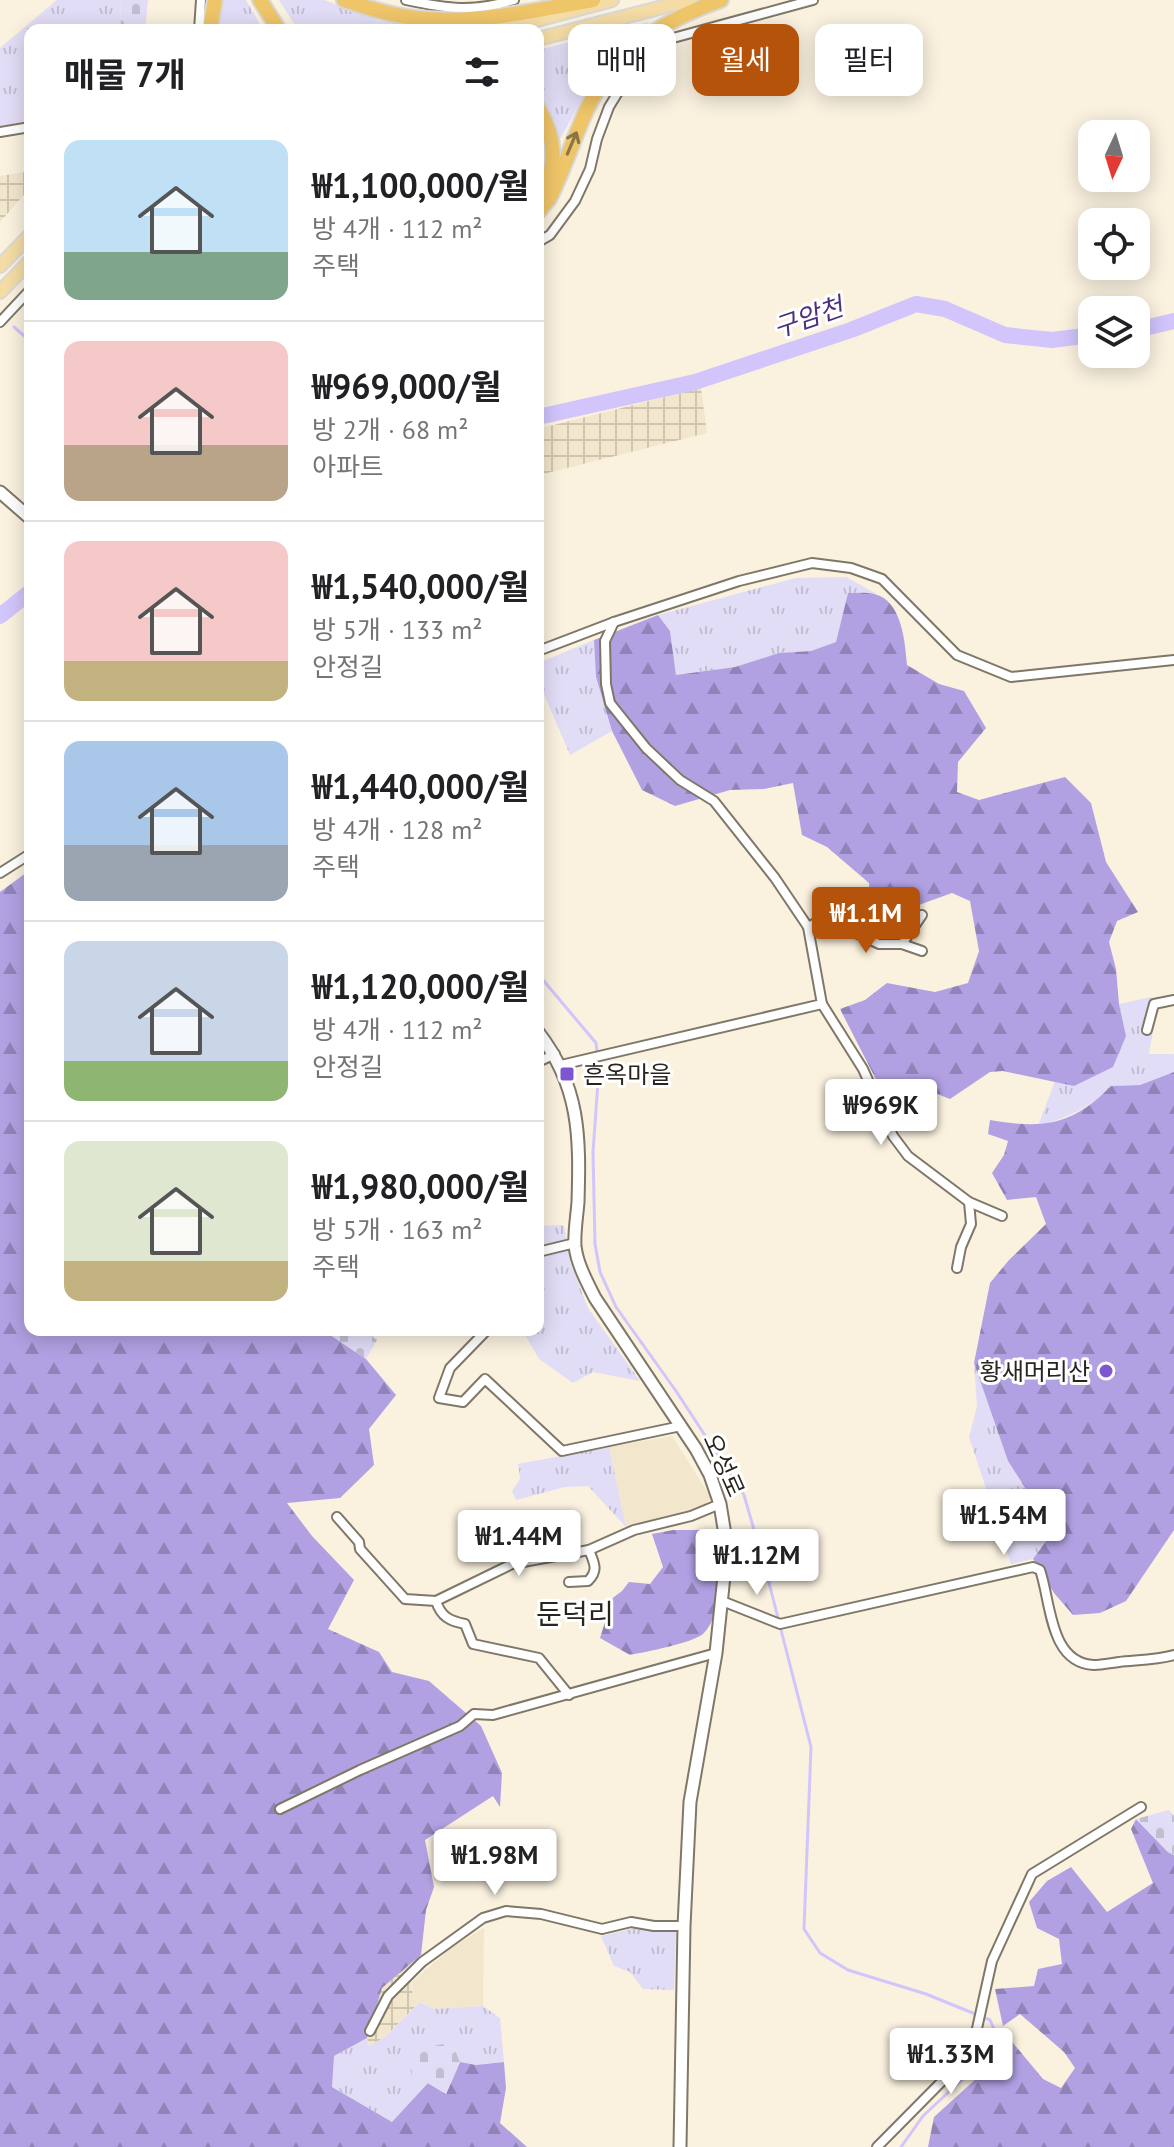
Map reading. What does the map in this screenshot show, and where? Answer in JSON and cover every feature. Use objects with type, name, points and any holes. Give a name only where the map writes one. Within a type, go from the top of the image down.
[{"type":"highway","points":[[211,24],[215,0]]},
{"type":"highway","points":[[260,0],[275,24]]},
{"type":"highway","points":[[271,0],[286,24]]},
{"type":"highway","points":[[344,0],[378,12],[418,19],[447,19],[475,18],[593,0]]},
{"type":"highway","points":[[544,204],[555,188],[589,105],[609,72],[659,26],[721,0]]},
{"type":"highway","points":[[544,120],[552,135],[553,159],[544,189]]},
{"type":"main road","points":[[522,24],[612,0]]},
{"type":"main road","points":[[544,37],[690,0]]},
{"type":"main road","points":[[0,266],[24,241]]},
{"type":"main road","points":[[0,292],[24,267]]},
{"type":"main road","points":[[0,492],[24,513]]},
{"type":"main road","name":"오성로","points":[[544,1040],[558,1059],[577,1119],[579,1156],[575,1243],[585,1279],[710,1475],[720,1504],[727,1547],[716,1653],[690,1802],[684,1926],[680,2147]]},
{"type":"street","points":[[199,24],[201,0]]},
{"type":"street","points":[[406,0],[444,8],[484,8],[514,0]]},
{"type":"street","points":[[544,238],[575,201],[590,169],[609,107],[623,84],[646,59],[673,38],[813,0]]},
{"type":"street","points":[[0,132],[24,128]]},
{"type":"street","points":[[0,322],[24,296]]},
{"type":"street","points":[[544,649],[739,581],[812,563],[851,568],[882,579],[957,655],[1011,677],[1174,660]]},
{"type":"street","points":[[614,622],[605,641],[606,684],[610,703],[646,748],[680,780],[714,801],[775,878],[808,927],[822,1004],[863,1069],[900,1146],[908,1156],[969,1202],[1002,1216]]},
{"type":"street","points":[[0,873],[24,858]]},
{"type":"street","points":[[902,944],[922,915]]},
{"type":"street","points":[[808,927],[825,918],[879,944],[902,944],[922,951]]},
{"type":"street","points":[[1147,1030],[1154,1004],[1174,1000]]},
{"type":"street","points":[[544,1061],[588,1059],[822,1004]]},
{"type":"street","points":[[957,1268],[961,1247],[971,1224],[969,1202]]},
{"type":"street","points":[[544,1251],[575,1243]]},
{"type":"street","points":[[481,1336],[450,1368],[439,1398],[463,1402],[485,1379],[562,1451],[681,1426]]},
{"type":"street","points":[[337,1517],[359,1542],[360,1549],[405,1599],[436,1601],[512,1564],[589,1550],[634,1530],[691,1516],[720,1504]]},
{"type":"street","points":[[569,1582],[588,1581],[596,1573],[589,1550]]},
{"type":"street","points":[[722,1601],[782,1623],[1033,1567],[1040,1570],[1047,1590],[1049,1611],[1064,1651],[1077,1660],[1092,1665],[1174,1655]]},
{"type":"street","points":[[436,1601],[439,1610],[450,1620],[465,1624],[473,1644],[539,1658],[569,1695]]},
{"type":"street","points":[[280,1809],[460,1726],[474,1714],[493,1715],[716,1653]]},
{"type":"street","points":[[877,2147],[972,2051],[992,1961],[1032,1874],[1141,1807]]},
{"type":"street","points":[[370,2031],[388,1996],[422,1962],[483,1918],[506,1911],[541,1914],[602,1929],[631,1922],[684,1926]]},
{"type":"shaded area","points":[[24,172],[24,195],[0,222],[0,176]]},
{"type":"shaded area","points":[[701,388],[707,433],[544,474],[544,427]]},
{"type":"shaded area","points":[[672,1436],[711,1498],[702,1508],[626,1527],[609,1447]]},
{"type":"shaded area","points":[[484,1928],[483,2006],[434,2009],[414,1998],[412,1982],[450,1949]]},
{"type":"shaded area","points":[[407,1967],[414,1998],[420,2002],[385,2037],[369,2046],[367,2038],[382,1988]]},
{"type":"green space","points":[[57,0],[120,0],[121,24],[28,24]]},
{"type":"green space","points":[[120,0],[148,0],[146,24],[121,24]]},
{"type":"green space","points":[[220,0],[246,0],[260,24],[216,24]]},
{"type":"green space","points":[[279,0],[324,0],[379,21],[408,24],[294,24]]},
{"type":"green space","points":[[24,28],[24,121],[0,127],[0,48]]},
{"type":"green space","points":[[568,42],[568,96],[584,96],[560,139],[544,106],[544,48]]},
{"type":"green space","points":[[846,577],[877,594],[848,593],[836,642],[811,651],[779,653],[735,667],[676,675],[670,631],[658,615],[796,578]]},
{"type":"green space","points":[[848,593],[874,594],[891,604],[900,623],[907,665],[939,684],[964,691],[986,728],[958,762],[957,792],[979,800],[1065,777],[1091,803],[1106,862],[1138,912],[1117,921],[1109,942],[1126,1036],[1113,1067],[1074,1086],[1003,1071],[990,1072],[950,1099],[932,1092],[903,1106],[887,1101],[840,1009],[865,1000],[887,983],[935,992],[968,983],[979,951],[970,901],[952,893],[891,915],[870,915],[869,883],[827,847],[802,835],[793,783],[764,789],[730,790],[675,806],[642,790],[612,731],[596,677],[594,640],[658,615],[670,631],[676,675],[735,667],[779,653],[811,651],[836,642]]},
{"type":"green space","points":[[594,640],[596,677],[612,731],[570,755],[544,694],[544,661]]},
{"type":"green space","points":[[24,874],[24,1336],[332,1336],[366,1359],[396,1395],[369,1429],[374,1465],[340,1498],[287,1503],[312,1536],[354,1580],[328,1629],[379,1652],[392,1672],[429,1681],[481,1726],[502,1773],[500,1807],[493,1796],[425,1840],[434,1887],[426,1910],[421,1955],[382,1988],[367,2038],[334,2056],[332,2087],[392,2122],[428,2083],[446,2094],[460,2062],[476,2065],[504,2062],[506,2088],[500,2123],[527,2147],[0,2147],[0,892]]},
{"type":"green space","points":[[1151,997],[1157,1009],[1149,1054],[1174,1054],[1174,1072],[1140,1085],[1111,1086],[1078,1111],[1038,1126],[1055,1081],[1074,1085],[1126,1036],[1119,1004]]},
{"type":"green space","points":[[1174,1072],[1174,1530],[1126,1601],[1100,1613],[1073,1615],[1054,1593],[1033,1559],[1053,1532],[1008,1461],[974,1363],[990,1283],[1046,1224],[1036,1197],[1007,1200],[992,1173],[1004,1155],[1008,1141],[988,1134],[990,1120],[1026,1124],[1056,1121],[1083,1109],[1111,1086],[1140,1085]]},
{"type":"green space","points":[[564,1225],[570,1262],[588,1308],[640,1381],[593,1372],[573,1383],[539,1359],[526,1336],[544,1336],[544,1226]]},
{"type":"green space","points":[[332,1336],[372,1336],[377,1340],[366,1359]]},
{"type":"green space","points":[[974,1363],[1008,1461],[1053,1533],[1033,1559],[1011,1564],[969,1437],[977,1407]]},
{"type":"green space","points":[[609,1447],[626,1527],[588,1486],[565,1487],[516,1500],[512,1491],[520,1479],[518,1464]]},
{"type":"green space","points":[[673,1530],[714,1530],[718,1585],[710,1625],[703,1634],[689,1641],[630,1655],[600,1638],[606,1619],[602,1606],[629,1582],[650,1584],[663,1567],[652,1534]]},
{"type":"green space","points":[[1169,1810],[1174,1816],[1174,1855],[1136,1819]]},
{"type":"green space","points":[[1136,1819],[1174,1855],[1174,2147],[928,2147],[934,2117],[978,2077],[1008,2037],[1043,2079],[1061,2088],[1075,2068],[1064,2052],[1020,2014],[1003,2026],[995,1989],[1034,1986],[1038,1969],[1062,1964],[1059,1939],[1037,1928],[1029,1902],[1047,1881],[1071,1867],[1107,1912],[1153,1883],[1131,1829]]},
{"type":"green space","points":[[631,1929],[676,1931],[674,1990],[643,1989],[630,1972],[614,1966],[601,1936]]},
{"type":"green space","points":[[420,2002],[434,2009],[483,2006],[500,2018],[504,2062],[476,2065],[460,2062],[452,2044],[428,2083],[392,2122],[332,2087],[334,2056],[367,2038],[369,2046],[385,2037]]},
{"type":"green space","points":[[452,2043],[460,2062],[446,2094],[428,2083],[413,2081],[409,2062],[430,2046]]},
{"type":"waterway","name":"구암천","points":[[544,416],[695,382],[851,330],[916,304],[945,309],[1005,335],[1052,340],[1078,337]]},
{"type":"waterway","name":"구암천","points":[[1150,327],[1174,321]]},
{"type":"waterway","points":[[14,327],[24,336]]},
{"type":"waterway","name":"구암천","points":[[0,616],[24,597]]},
{"type":"waterway","points":[[544,981],[596,1043],[599,1068],[593,1152],[595,1244],[600,1272],[616,1307],[744,1495],[767,1575],[811,1747],[804,1929],[820,1953],[848,1970],[926,1994],[990,2020],[998,2038],[984,2059],[923,2116],[901,2147]]},
{"type":"place","name":"흔옥마을","points":[[567,1074]]},
{"type":"place","name":"황새머리산","points":[[1106,1371]]},
{"type":"district","name":"둔덕리","points":[[575,1613]]}]
